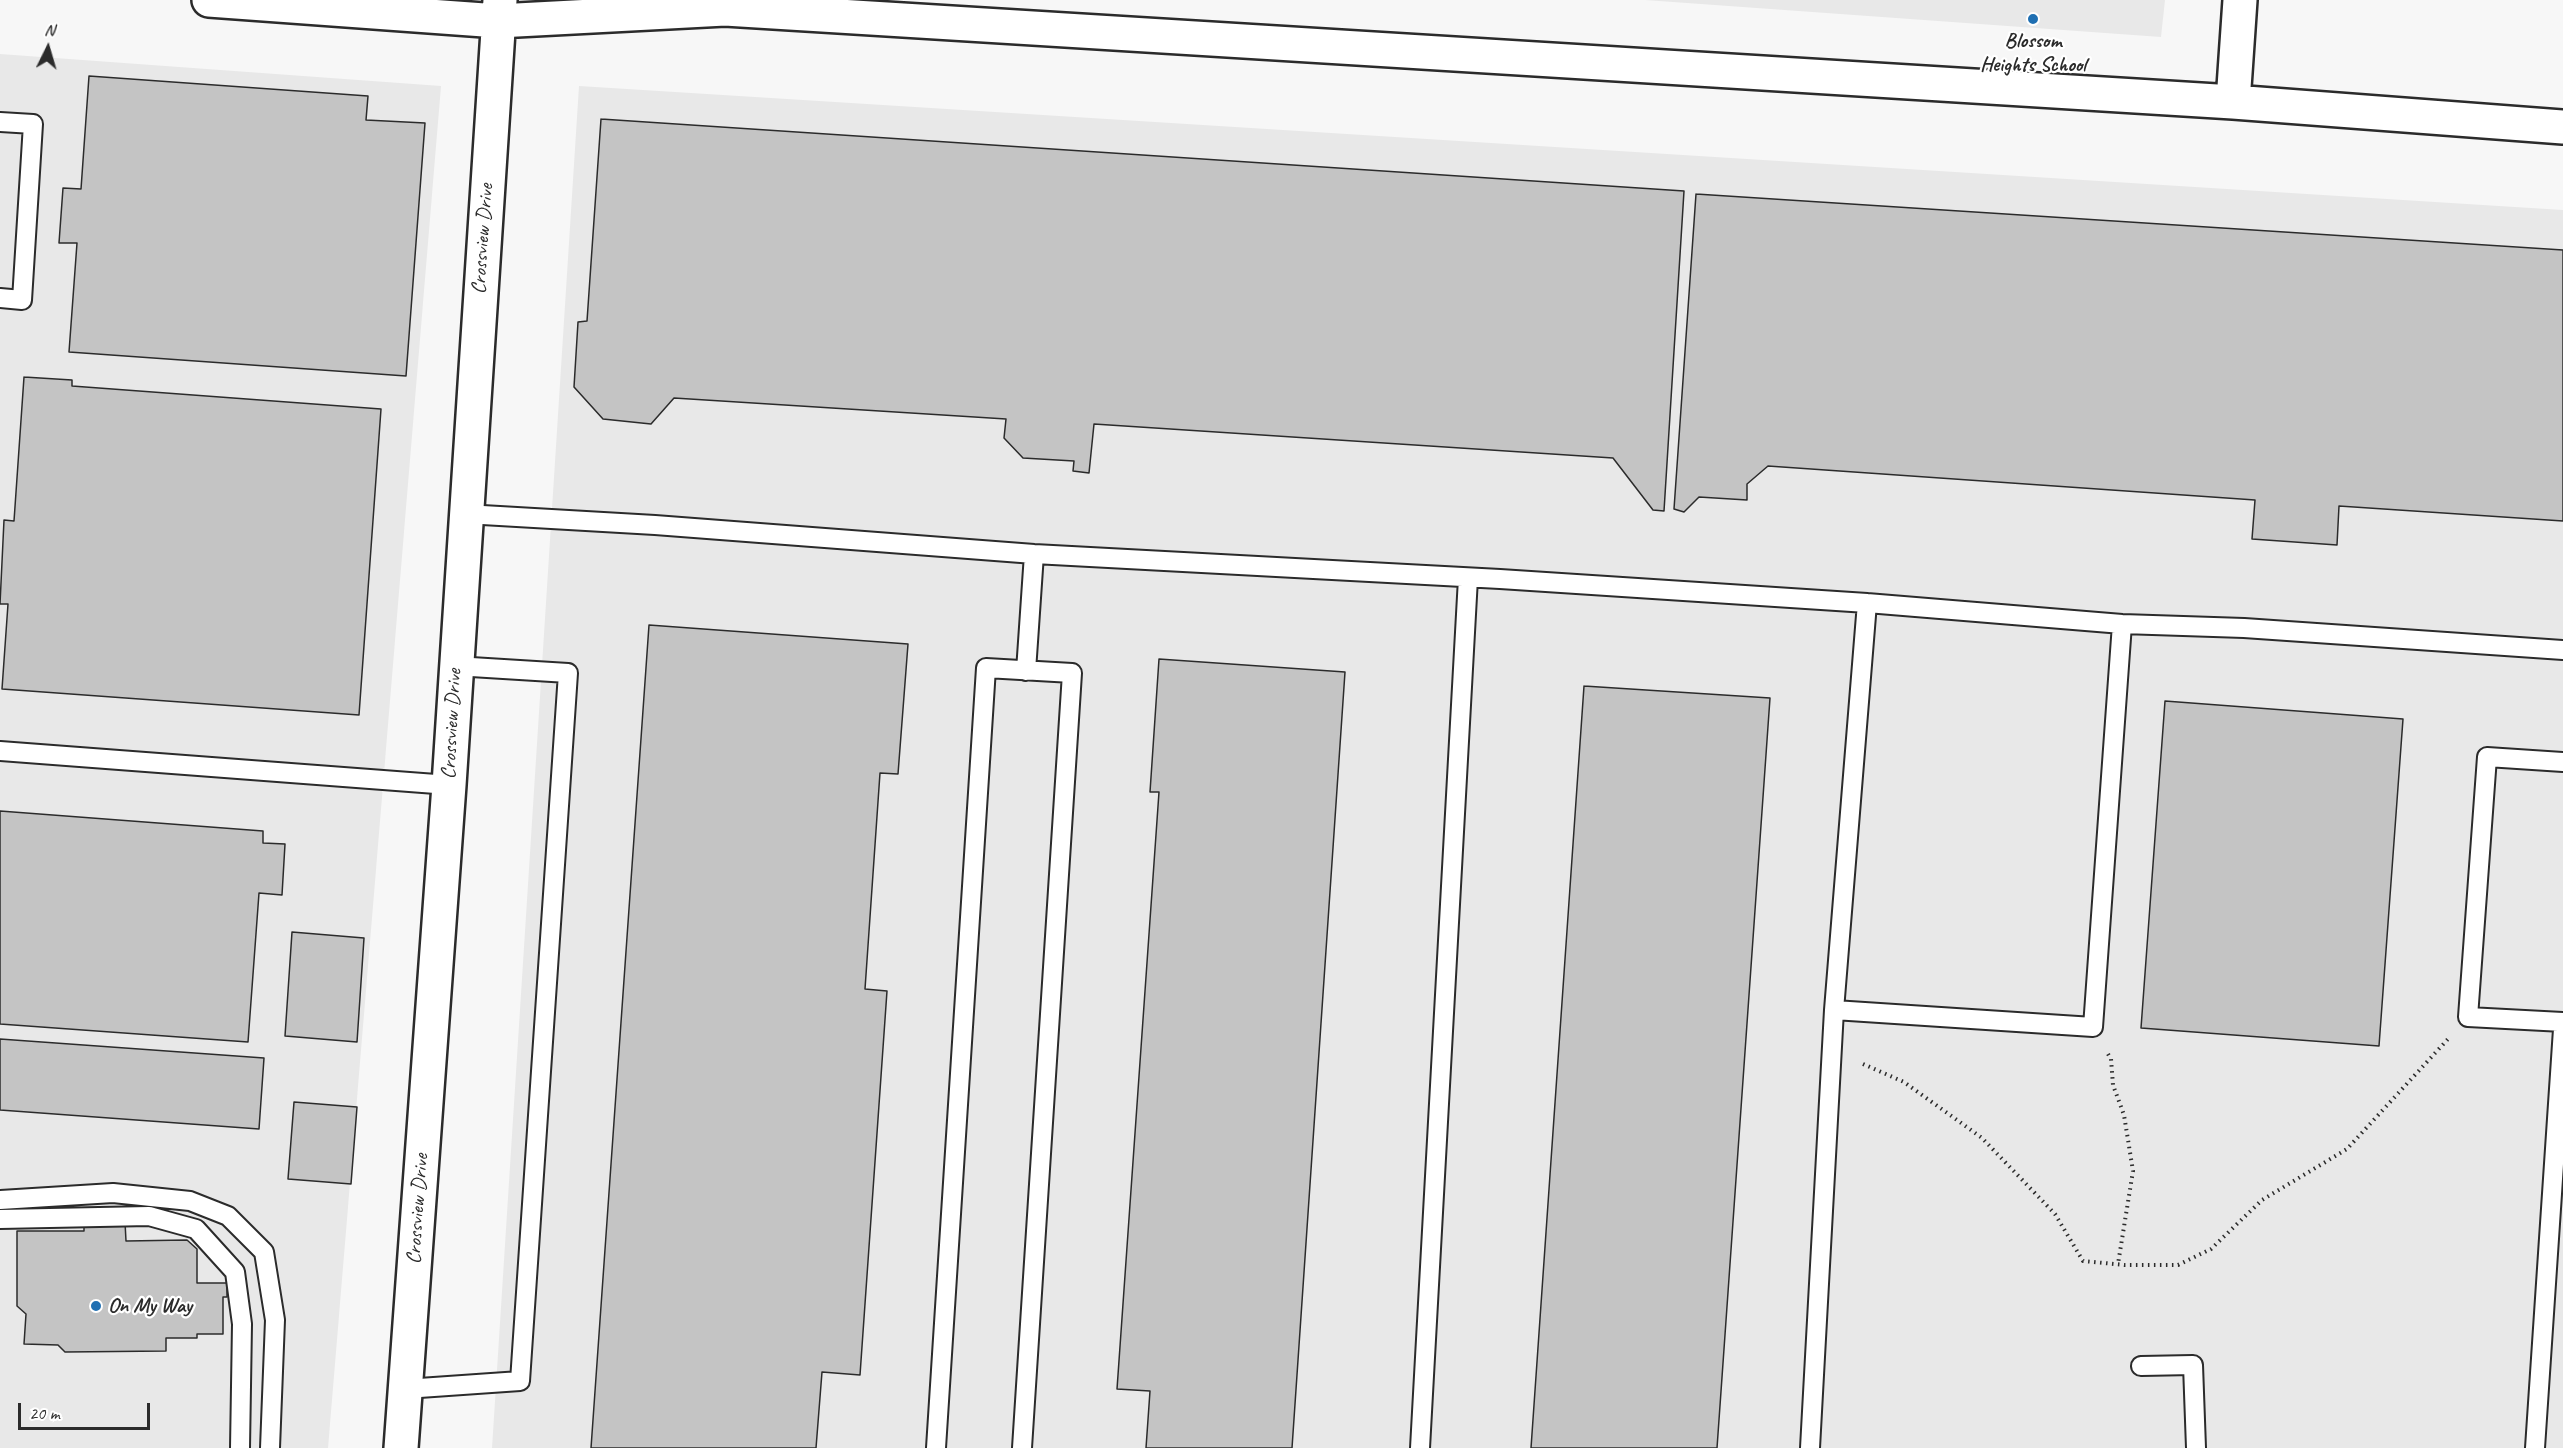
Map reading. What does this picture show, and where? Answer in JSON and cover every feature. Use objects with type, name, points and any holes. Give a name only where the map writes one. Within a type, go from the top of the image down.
[{"type":"street","points":[[209,0],[499,11],[725,9],[2233,102],[2563,127]]},
{"type":"street","points":[[2233,102],[2240,0]]},
{"type":"street","name":"Crossview Drive","points":[[401,1448],[449,785],[499,11]]},
{"type":"lane","points":[[0,122],[33,124],[22,300],[0,298]]},
{"type":"lane","points":[[465,514],[655,525],[1034,554],[1867,603],[2122,624],[2244,628],[2563,650]]},
{"type":"lane","points":[[1026,671],[1034,554]]},
{"type":"lane","points":[[1420,1448],[1468,578]]},
{"type":"lane","points":[[1810,1448],[1834,1010],[1867,603]]},
{"type":"lane","points":[[1834,1010],[2093,1027],[2122,624]]},
{"type":"lane","points":[[405,1389],[520,1381],[568,672],[455,666]]},
{"type":"lane","points":[[936,1448],[986,668],[1072,673],[1022,1448]]},
{"type":"lane","points":[[0,751],[449,785]]},
{"type":"lane","points":[[2563,762],[2487,757],[2468,1017],[2563,1023]]},
{"type":"lane","points":[[2535,1448],[2555,1258],[2563,1029]]},
{"type":"lane","points":[[0,1200],[113,1193],[190,1201],[228,1216],[264,1252],[275,1320],[270,1448]]},
{"type":"lane","points":[[0,1219],[149,1216],[196,1229],[234,1272],[242,1324],[240,1448]]},
{"type":"lane","points":[[2141,1366],[2193,1365],[2196,1448]]},
{"type":"path","points":[[1832,1051],[1904,1082],[1983,1138],[2055,1214],[2083,1261],[2178,1265],[2211,1249],[2262,1200],[2347,1149],[2468,1017]]},
{"type":"path","points":[[2093,1027],[2111,1059],[2113,1085],[2124,1115],[2133,1171],[2118,1264]]},
{"type":"shaded area","name":"Blossom Heights School","points":[[1645,0],[2165,0],[2161,37]]},
{"type":"shaded area","points":[[0,54],[441,86],[328,1448],[0,1448]]},
{"type":"shaded area","points":[[579,86],[2563,210],[2563,1448],[492,1448]]},
{"type":"building","points":[[89,76],[368,96],[366,120],[425,123],[406,376],[69,352],[77,243],[59,243],[63,188],[81,189]]},
{"type":"building","points":[[601,119],[1684,191],[1664,511],[1653,510],[1613,458],[1094,424],[1089,473],[1073,471],[1074,461],[1023,458],[1004,438],[1006,419],[674,398],[651,424],[603,419],[574,387],[578,322],[587,321]]},
{"type":"building","points":[[1696,194],[2563,250],[2563,521],[2339,506],[2337,545],[2252,539],[2255,500],[1768,466],[1747,484],[1747,500],[1699,497],[1684,512],[1674,509]]},
{"type":"building","points":[[24,377],[72,380],[72,386],[381,409],[359,715],[2,689],[8,604],[0,604],[4,520],[14,521]]},
{"type":"building","points":[[649,625],[908,644],[898,774],[880,773],[865,989],[887,991],[860,1375],[822,1372],[816,1448],[591,1448]]},
{"type":"building","points":[[1159,659],[1345,672],[1292,1448],[1146,1448],[1150,1391],[1117,1389],[1159,792],[1150,792]]},
{"type":"building","points":[[1584,686],[1770,698],[1717,1448],[1531,1448]]},
{"type":"building","points":[[2165,701],[2403,719],[2379,1046],[2141,1028]]},
{"type":"building","points":[[0,811],[263,831],[263,843],[285,844],[282,895],[259,893],[248,1042],[0,1024]]},
{"type":"building","points":[[292,932],[364,938],[357,1042],[285,1036]]},
{"type":"building","points":[[0,1039],[264,1058],[259,1129],[0,1110]]},
{"type":"building","points":[[294,1102],[357,1107],[351,1184],[288,1179]]},
{"type":"building","points":[[125,1222],[126,1241],[187,1240],[197,1249],[197,1283],[227,1283],[227,1297],[223,1297],[223,1334],[197,1334],[197,1338],[166,1338],[166,1351],[65,1352],[58,1345],[24,1344],[26,1314],[17,1306],[17,1231],[84,1231],[84,1223]]},
{"type":"place","name":"Blossom Heights School","points":[[2033,19]]},
{"type":"place","name":"On My Way","points":[[96,1306]]}]
